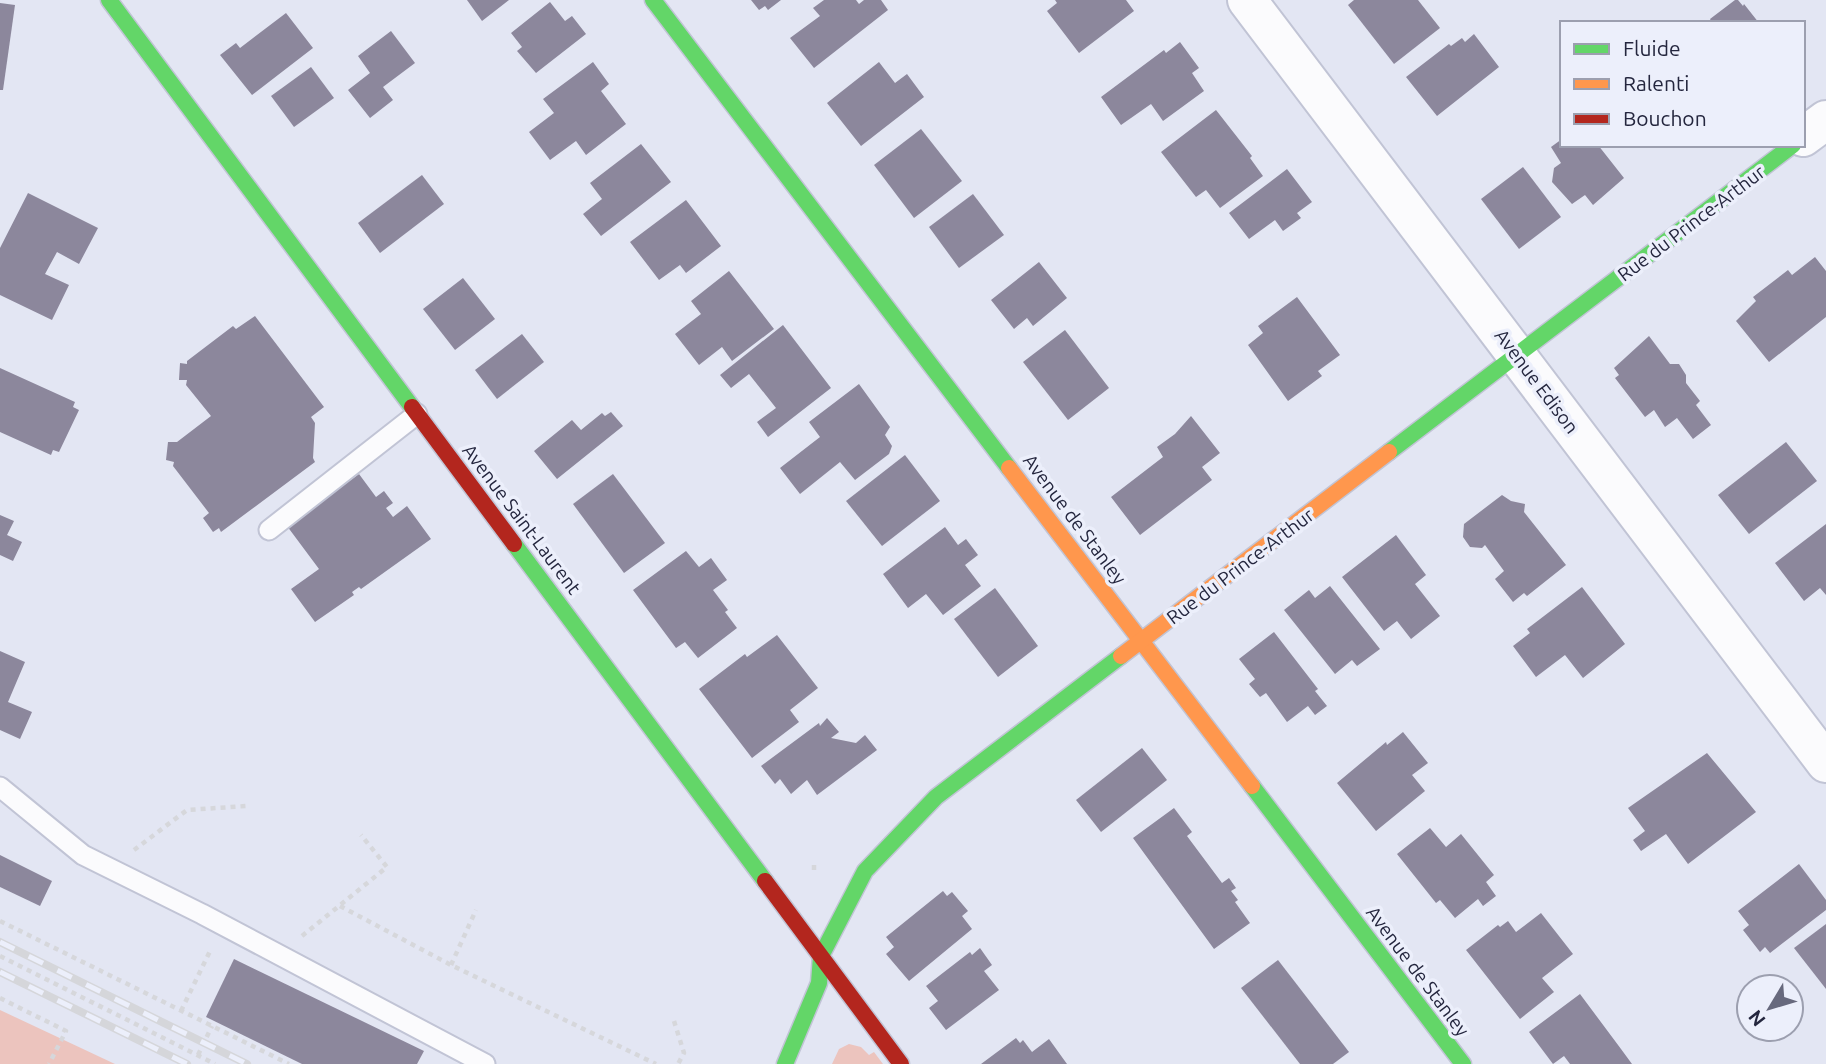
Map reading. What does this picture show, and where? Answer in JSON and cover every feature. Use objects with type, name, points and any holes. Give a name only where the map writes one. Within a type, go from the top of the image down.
[{"type":"street","name":"Avenue Saint-Laurent","points":[[109,0],[901,1064]]},
{"type":"street","name":"Avenue de Stanley","points":[[653,0],[1463,1064]]},
{"type":"street","name":"Avenue Edison","points":[[1247,0],[1826,763]]},
{"type":"street","points":[[1805,136],[1826,120]]},
{"type":"street","name":"Rue du Prince-Arthur","points":[[785,1064],[819,983],[821,956],[865,871],[936,797],[1790,147]]},
{"type":"lane","points":[[269,530],[417,414]]},
{"type":"lane","points":[[0,787],[83,855],[212,919],[485,1064]]},
{"type":"path","points":[[110,869],[187,810],[246,806]]},
{"type":"path","points":[[302,936],[387,867],[361,835]]},
{"type":"path","points":[[340,906],[451,965],[656,1064]]},
{"type":"path","points":[[451,965],[476,910]]},
{"type":"path","points":[[0,921],[289,1064]]},
{"type":"path","points":[[181,1011],[214,945]]},
{"type":"path","points":[[0,956],[215,1064]]},
{"type":"path","points":[[0,998],[66,1031],[49,1064]]},
{"type":"path","points":[[674,1021],[684,1053],[678,1064]]},
{"type":"path","points":[[198,1055],[212,1026]]},
{"type":"shaded area","points":[[0,1010],[115,1064],[0,1064]]},
{"type":"shaded area","points":[[849,1044],[861,1047],[869,1055],[874,1052],[883,1064],[832,1064],[839,1049]]},
{"type":"building","points":[[467,0],[509,0],[482,21]]},
{"type":"building","points":[[751,0],[781,0],[768,10],[765,6],[759,10]]},
{"type":"building","points":[[824,0],[856,0],[859,4],[864,0],[881,0],[888,10],[814,68],[790,38],[820,16],[813,8]]},
{"type":"building","points":[[1055,0],[1126,0],[1134,11],[1079,53],[1047,11],[1057,3]]},
{"type":"building","points":[[1354,0],[1418,0],[1440,28],[1394,64],[1348,5]]},
{"type":"building","points":[[1738,0],[1757,21],[1711,21],[1710,19]]},
{"type":"building","points":[[550,2],[565,21],[572,16],[586,34],[536,73],[517,51],[522,47],[511,33]]},
{"type":"building","points":[[0,3],[15,5],[3,90],[0,90]]},
{"type":"building","points":[[286,13],[313,48],[252,95],[220,55],[236,43],[240,48]]},
{"type":"building","points":[[391,31],[415,63],[383,87],[393,100],[370,118],[348,90],[370,73],[358,56]]},
{"type":"building","points":[[1474,34],[1499,67],[1437,116],[1406,77],[1449,44],[1451,46],[1462,38],[1465,42]]},
{"type":"building","points":[[1180,42],[1199,68],[1192,73],[1204,91],[1163,121],[1151,104],[1121,125],[1101,97],[1164,50],[1166,53]]},
{"type":"building","points":[[593,62],[609,84],[601,91],[626,124],[586,155],[576,141],[550,160],[529,132],[554,113],[543,99]]},
{"type":"building","points":[[879,62],[895,83],[907,74],[924,97],[861,146],[827,103]]},
{"type":"building","points":[[311,67],[334,98],[294,127],[271,96]]},
{"type":"building","points":[[1216,110],[1252,156],[1250,158],[1263,176],[1220,208],[1206,190],[1196,197],[1161,152]]},
{"type":"building","points":[[921,129],[962,181],[914,218],[874,165]]},
{"type":"building","points":[[1560,140],[1560,147],[1600,147],[1624,178],[1593,205],[1585,195],[1572,204],[1552,182],[1554,168],[1561,163],[1551,147]]},
{"type":"building","points":[[641,144],[671,182],[601,236],[583,214],[602,199],[590,183]]},
{"type":"building","points":[[1523,167],[1561,217],[1519,249],[1481,199]]},
{"type":"building","points":[[1287,169],[1312,202],[1297,213],[1301,218],[1283,231],[1275,220],[1249,239],[1229,213]]},
{"type":"building","points":[[422,175],[444,204],[380,253],[358,223]]},
{"type":"building","points":[[28,193],[98,228],[79,264],[57,252],[45,274],[69,285],[52,320],[0,295],[0,248]]},
{"type":"building","points":[[973,194],[1004,235],[959,268],[929,227]]},
{"type":"building","points":[[686,200],[721,246],[686,273],[680,265],[659,280],[630,242]]},
{"type":"building","points":[[1815,257],[1826,271],[1826,317],[1769,362],[1736,321],[1756,301],[1753,297],[1788,270],[1792,275]]},
{"type":"building","points":[[1039,262],[1067,298],[1033,326],[1027,318],[1014,329],[991,300]]},
{"type":"building","points":[[729,271],[774,329],[732,361],[722,347],[699,365],[675,334],[701,314],[691,301]]},
{"type":"building","points":[[463,278],[495,319],[455,350],[423,309]]},
{"type":"building","points":[[1297,297],[1340,355],[1318,371],[1322,376],[1288,401],[1248,345],[1263,333],[1258,326]]},
{"type":"building","points":[[255,316],[324,407],[311,417],[315,423],[315,462],[221,532],[219,528],[213,532],[203,518],[209,513],[173,466],[174,462],[166,460],[168,442],[177,442],[211,416],[186,385],[187,380],[179,380],[180,363],[187,364],[187,361],[233,326],[236,329]]},
{"type":"building","points":[[783,325],[831,388],[768,437],[757,422],[776,408],[749,374],[731,388],[720,375]]},
{"type":"building","points":[[1065,330],[1109,388],[1068,420],[1023,362]]},
{"type":"building","points":[[522,334],[544,362],[497,399],[475,370]]},
{"type":"building","points":[[1649,336],[1670,364],[1679,364],[1686,375],[1686,383],[1700,401],[1696,405],[1711,425],[1693,439],[1677,418],[1665,427],[1654,410],[1645,417],[1615,378],[1619,375],[1614,368]]},
{"type":"building","points":[[0,368],[75,402],[73,407],[79,410],[59,452],[53,450],[51,455],[0,432]]},
{"type":"building","points":[[859,384],[890,427],[885,435],[892,446],[889,454],[855,480],[840,462],[800,494],[780,468],[820,437],[809,422]]},
{"type":"building","points":[[611,412],[623,426],[557,479],[534,451],[572,420],[581,430],[602,413],[605,416]]},
{"type":"building","points":[[1191,416],[1220,453],[1202,467],[1212,480],[1140,535],[1111,497],[1163,457],[1157,447],[1175,434]]},
{"type":"building","points":[[1786,442],[1817,481],[1749,534],[1718,495]]},
{"type":"building","points":[[905,455],[940,501],[882,546],[846,501]]},
{"type":"building","points":[[359,474],[376,497],[384,491],[393,503],[386,508],[393,517],[407,506],[431,539],[361,589],[359,587],[352,592],[354,595],[315,622],[291,589],[319,569],[287,526]]},
{"type":"building","points":[[613,474],[665,543],[624,573],[573,504]]},
{"type":"building","points":[[1502,495],[1511,501],[1525,504],[1524,512],[1566,565],[1527,596],[1524,593],[1513,602],[1495,579],[1504,571],[1485,545],[1482,548],[1470,547],[1463,537],[1464,524]]},
{"type":"building","points":[[0,515],[14,521],[7,535],[22,542],[13,561],[0,555]]},
{"type":"building","points":[[1826,524],[1826,595],[1820,588],[1804,601],[1775,563]]},
{"type":"building","points":[[945,527],[958,545],[966,539],[978,555],[965,565],[981,586],[943,615],[926,594],[908,608],[883,574]]},
{"type":"building","points":[[1396,535],[1426,575],[1415,584],[1440,616],[1411,639],[1397,621],[1384,631],[1342,577]]},
{"type":"building","points":[[686,551],[699,567],[711,558],[727,580],[713,590],[737,628],[698,658],[685,642],[676,648],[633,590]]},
{"type":"building","points":[[1330,586],[1380,649],[1357,666],[1352,660],[1335,674],[1284,610],[1309,590],[1315,598]]},
{"type":"building","points":[[1582,587],[1625,644],[1583,678],[1565,655],[1536,677],[1513,646],[1530,633],[1527,629]]},
{"type":"building","points":[[995,588],[1038,646],[998,677],[954,619]]},
{"type":"building","points":[[1274,632],[1318,689],[1315,691],[1327,706],[1315,715],[1308,706],[1287,722],[1266,693],[1260,697],[1249,684],[1255,679],[1239,659]]},
{"type":"building","points":[[777,635],[818,688],[790,710],[799,722],[752,758],[699,689],[745,654],[747,657]]},
{"type":"building","points":[[0,651],[25,662],[8,702],[32,712],[20,739],[0,730]]},
{"type":"building","points":[[827,718],[839,732],[831,738],[856,743],[865,735],[877,750],[817,795],[807,780],[791,794],[780,779],[775,784],[761,766],[819,723],[820,726]]},
{"type":"building","points":[[1403,732],[1428,763],[1412,775],[1425,791],[1376,831],[1337,783],[1386,742],[1387,745]]},
{"type":"building","points":[[1142,748],[1167,780],[1101,832],[1076,800]]},
{"type":"building","points":[[1707,753],[1756,812],[1688,864],[1666,834],[1641,851],[1633,840],[1645,831],[1628,808]]},
{"type":"building","points":[[1174,808],[1192,832],[1187,836],[1222,883],[1229,878],[1236,888],[1231,891],[1238,900],[1235,902],[1250,923],[1214,949],[1133,838]]},
{"type":"building","points":[[1430,828],[1446,847],[1461,834],[1494,875],[1486,882],[1496,896],[1483,906],[1478,899],[1455,918],[1440,900],[1436,903],[1397,854]]},
{"type":"building","points":[[0,855],[52,881],[40,906],[0,887]]},
{"type":"building","points":[[1799,864],[1826,900],[1826,910],[1770,953],[1765,947],[1760,952],[1743,930],[1749,925],[1738,911]]},
{"type":"building","points":[[943,891],[947,896],[952,892],[968,911],[962,916],[972,929],[909,981],[886,954],[894,947],[886,937]]},
{"type":"building","points":[[1541,913],[1573,954],[1542,978],[1554,992],[1520,1019],[1466,950],[1498,925],[1500,927],[1508,921],[1516,932]]},
{"type":"building","points":[[1826,924],[1826,989],[1794,948]]},
{"type":"building","points":[[980,948],[992,965],[984,971],[999,990],[946,1030],[929,1008],[938,1001],[926,986],[970,952],[972,955]]},
{"type":"building","points":[[234,959],[424,1051],[417,1064],[302,1064],[206,1017]]},
{"type":"building","points":[[1278,960],[1349,1052],[1333,1064],[1300,1064],[1241,988]]},
{"type":"building","points":[[1580,994],[1632,1064],[1570,1064],[1564,1056],[1553,1064],[1529,1032]]},
{"type":"building","points":[[1016,1038],[1020,1043],[1023,1040],[1032,1052],[1049,1039],[1067,1064],[981,1064]]},
{"type":"railway","points":[[0,942],[247,1064]]},
{"type":"railway","points":[[0,972],[187,1064]]},
{"type":"traffic: fast","points":[[109,0],[412,407]]},
{"type":"traffic: fast","points":[[653,0],[1009,468]]},
{"type":"traffic: fast","points":[[1389,452],[1790,147]]},
{"type":"traffic: fast","points":[[514,544],[765,881]]},
{"type":"traffic: fast","points":[[785,1064],[819,983],[821,956],[865,871],[936,797],[1121,656]]},
{"type":"traffic: fast","points":[[1252,786],[1463,1064]]},
{"type":"traffic: slow","points":[[1121,656],[1389,452]]},
{"type":"traffic: slow","points":[[1009,468],[1252,786]]},
{"type":"traffic: jam","points":[[412,407],[514,544]]},
{"type":"traffic: jam","points":[[765,881],[901,1064]]}]
